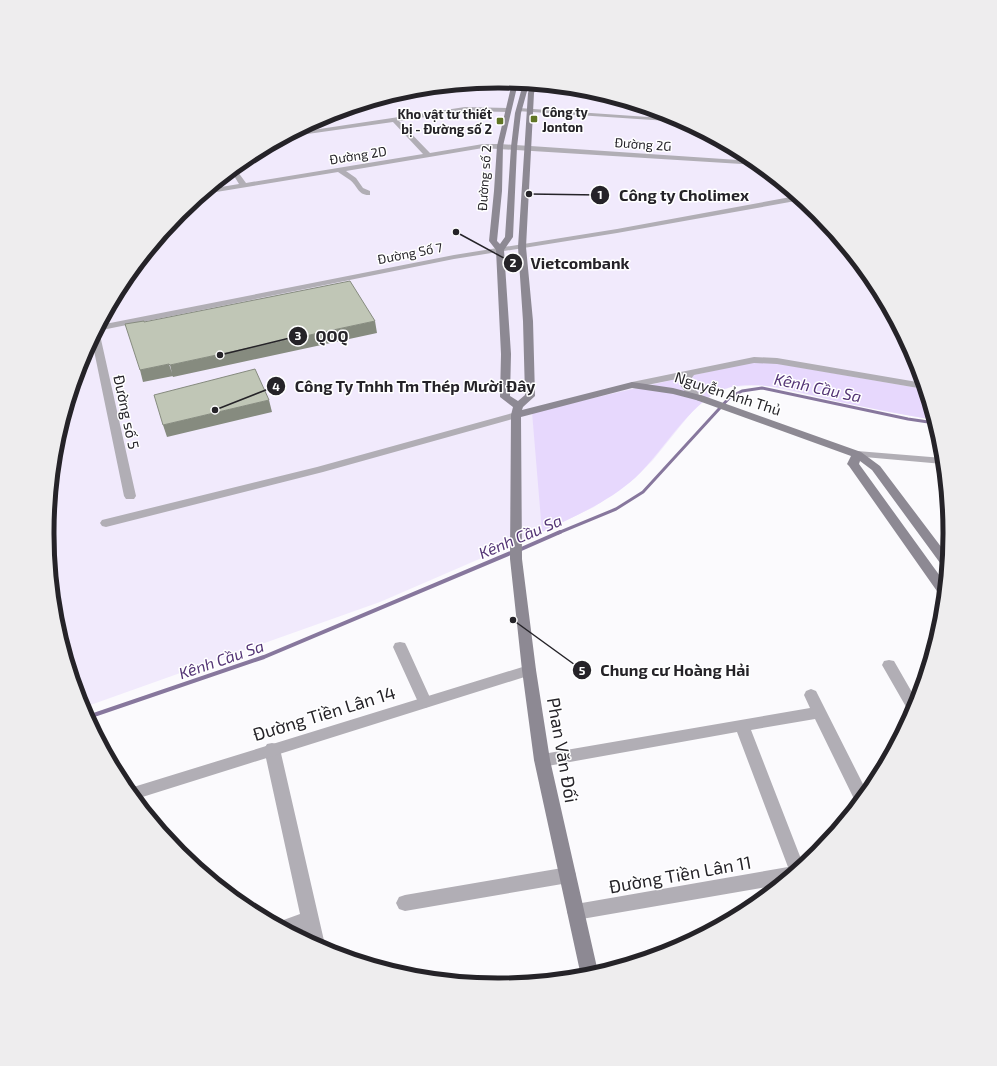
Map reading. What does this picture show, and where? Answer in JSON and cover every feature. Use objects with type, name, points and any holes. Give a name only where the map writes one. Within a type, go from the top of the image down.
[{"type":"main road","name":"Đường số 2","points":[[514,89],[500,146],[498,191],[493,241],[500,250],[506,354],[505,397],[517,411]]},
{"type":"main road","name":"Đường số 2","points":[[509,237],[514,147],[519,110],[525,89]]},
{"type":"main road","points":[[517,411],[530,396],[528,321],[522,247],[527,148],[532,89]]},
{"type":"main road","points":[[500,250],[509,237],[522,247]]},
{"type":"main road","name":"Nguyễn Ảnh Thủ","points":[[517,411],[632,385],[673,391],[700,398],[747,414],[857,454],[876,468],[942,557]]},
{"type":"main road","name":"Phan Văn Đối","points":[[517,411],[515,529],[516,559],[529,670],[542,760],[588,968]]},
{"type":"main road","points":[[857,454],[853,464],[940,585]]},
{"type":"street","points":[[302,134],[465,109],[508,110]]},
{"type":"street","points":[[519,110],[663,120]]},
{"type":"street","points":[[395,120],[428,155]]},
{"type":"street","name":"Đường 2D","points":[[215,191],[483,146],[514,147]]},
{"type":"street","name":"Đường 2G","points":[[514,147],[744,162]]},
{"type":"street","points":[[340,170],[355,180],[360,189],[367,193]]},
{"type":"street","points":[[236,174],[244,186]]},
{"type":"street","name":"Đường Số 7","points":[[105,327],[377,272],[792,199]]},
{"type":"street","name":"Đường số 5","points":[[97,343],[130,496]]},
{"type":"street","points":[[632,385],[754,360],[777,361],[917,385]]},
{"type":"street","points":[[691,373],[686,379],[685,385],[690,391],[700,398]]},
{"type":"street","points":[[669,378],[667,384],[673,391]]},
{"type":"street","points":[[106,522],[319,470],[517,411]]},
{"type":"street","points":[[857,454],[936,460]]},
{"type":"street","points":[[400,647],[424,702]]},
{"type":"street","points":[[889,665],[910,701]]},
{"type":"street","name":"Đường Tiền Lân 14","points":[[137,792],[529,670]]},
{"type":"street","points":[[810,695],[859,792]]},
{"type":"street","points":[[542,760],[819,712]]},
{"type":"street","points":[[742,726],[795,864]]},
{"type":"street","points":[[272,749],[314,938]]},
{"type":"street","points":[[405,903],[568,876]]},
{"type":"street","name":"Đường Tiền Lân 11","points":[[576,912],[780,877]]},
{"type":"street","points":[[290,926],[310,919]]},
{"type":"shaded area","points":[[469,89],[528,89],[557,92],[585,97],[641,112],[669,122],[721,148],[769,180],[792,199],[833,240],[851,262],[868,286],[897,336],[909,363],[928,419],[763,385],[731,387],[714,394],[695,408],[653,460],[635,478],[594,507],[542,532],[380,602],[89,705],[69,648],[58,591],[54,533],[58,475],[69,418],[88,363],[100,336],[129,286],[146,262],[184,219],[228,180],[276,148],[302,134],[328,122],[383,104],[440,92]]},
{"type":"shaded area","points":[[747,363],[774,363],[918,388],[928,419],[845,403],[788,389],[759,385],[731,387],[718,392],[705,400],[692,412],[646,466],[626,486],[591,508],[542,532],[532,412]]},
{"type":"building","points":[[350,281],[375,321],[170,365],[140,370],[125,324],[144,322]]},
{"type":"building","points":[[255,369],[269,400],[163,425],[154,395]]},
{"type":"waterway","name":"Kênh Cầu Sa","points":[[558,533],[616,509],[643,492],[730,397],[742,391],[762,388],[929,422]]},
{"type":"waterway","name":"Kênh Cầu Sa","points":[[519,550],[560,532]]},
{"type":"waterway","name":"Kênh Cầu Sa","points":[[93,715],[264,657],[513,552]]},
{"type":"place","name":"Công ty Jonton","points":[[534,119]]},
{"type":"place","name":"Kho vật tư thiết bị - Đường số 2","points":[[500,121]]},
{"type":"place","name":"Công ty Cholimex","points":[[529,194]]},
{"type":"place","name":"Vietcombank","points":[[456,232]]},
{"type":"place","name":"QOQ","points":[[220,355]]},
{"type":"place","name":"Công Ty Tnhh Tm Thép Mười Đây","points":[[215,410]]},
{"type":"place","name":"Chung cư Hoàng Hải","points":[[513,620]]}]
